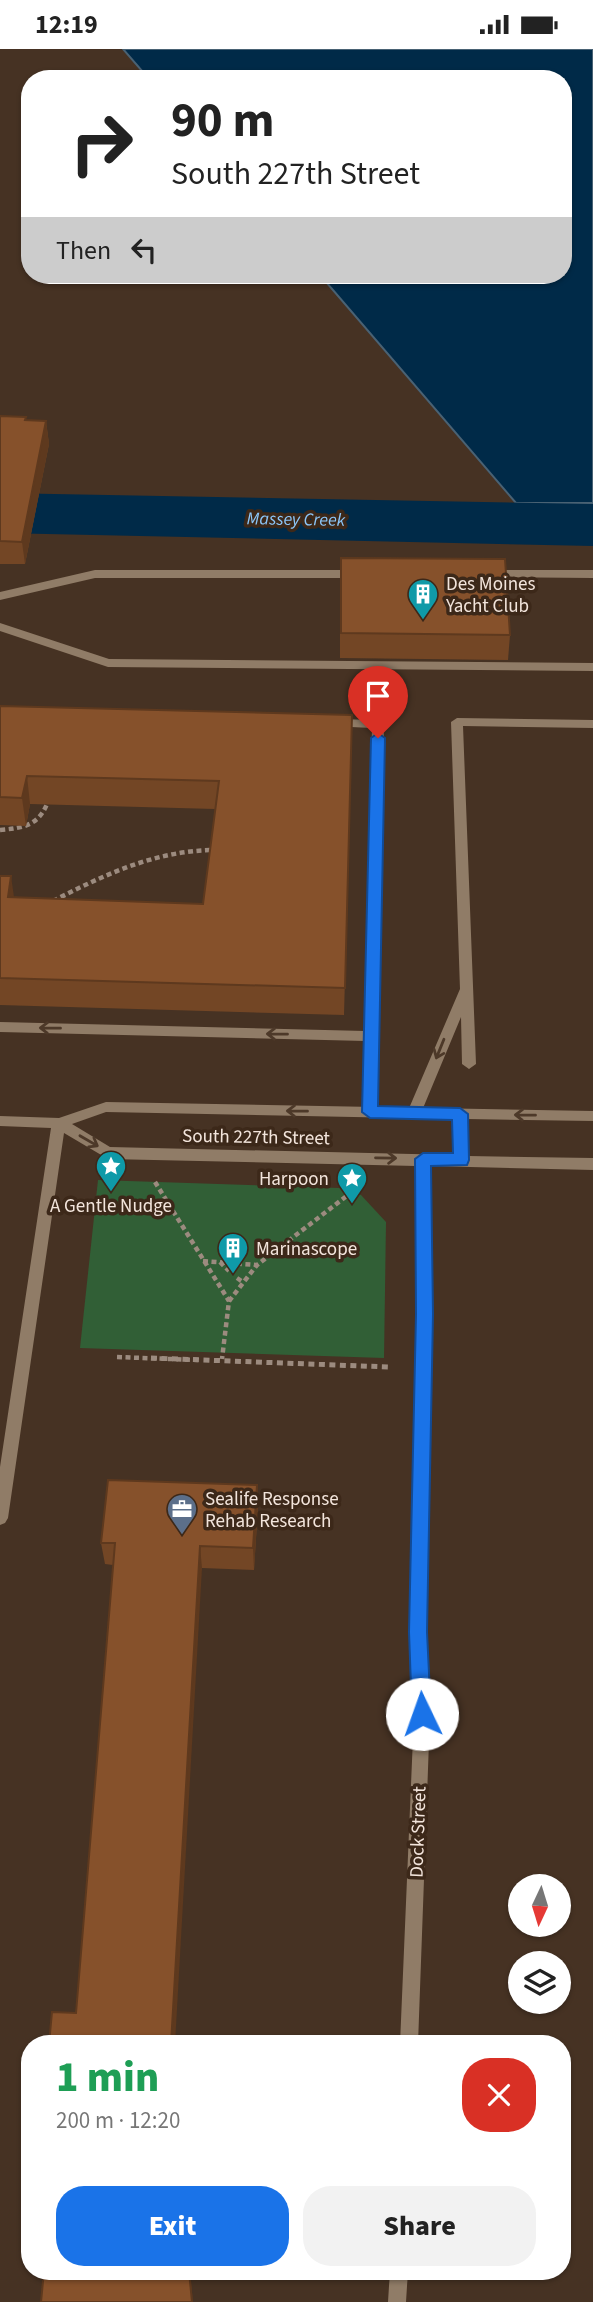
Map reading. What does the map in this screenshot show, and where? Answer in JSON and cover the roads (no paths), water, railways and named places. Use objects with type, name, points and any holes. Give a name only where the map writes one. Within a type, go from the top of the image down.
[{"type":"street","points":[[482,574],[593,573]]},
{"type":"street","points":[[0,596],[95,574],[372,574]]},
{"type":"street","points":[[0,627],[108,663],[593,667]]},
{"type":"street","points":[[469,1064],[457,722],[593,724]]},
{"type":"street","points":[[323,723],[378,724],[370,1112]]},
{"type":"street","points":[[414,1113],[467,986]]},
{"type":"street","points":[[0,1027],[370,1036]]},
{"type":"street","name":"South 227th Street","points":[[0,1121],[59,1123],[106,1107],[593,1116]]},
{"type":"street","points":[[460,1114],[461,1160]]},
{"type":"street","points":[[0,1518],[59,1123]]},
{"type":"street","name":"South 227th Street","points":[[59,1123],[108,1153],[593,1164]]},
{"type":"street","name":"Dock Street","points":[[409,2035],[422,1714],[418,1632],[425,1314],[423,1159]]},
{"type":"street","points":[[397,2302],[398,2280]]},
{"type":"water","points":[[123,49],[593,49],[593,503],[516,503],[328,284],[572,284],[572,70],[141,70]]},
{"type":"waterway","name":"Massey Creek","points":[[0,513],[593,525]]},
{"type":"place","name":"Des Moines Yacht Club","points":[[423,621]]},
{"type":"place","name":"A Gentle Nudge","points":[[111,1193]]},
{"type":"place","name":"Harpoon","points":[[352,1205]]},
{"type":"place","name":"Marinascope","points":[[233,1275]]},
{"type":"place","name":"Sealife Response Rehab Research","points":[[182,1536]]}]
